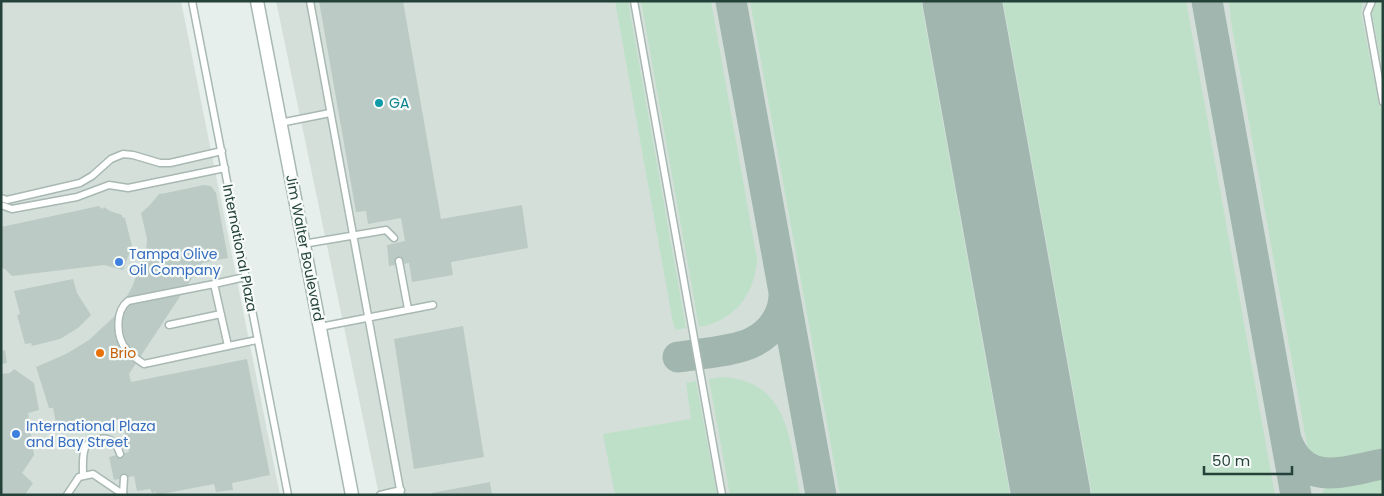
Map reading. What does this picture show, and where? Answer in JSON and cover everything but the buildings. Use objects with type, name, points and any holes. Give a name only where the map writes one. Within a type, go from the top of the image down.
[{"type":"street","name":"Jim Walter Boulevard","points":[[257,1],[352,495]]},
{"type":"lane","name":"International Plaza","points":[[192,1],[288,495]]},
{"type":"lane","points":[[310,1],[370,317],[401,493],[380,495]]},
{"type":"lane","points":[[634,1],[722,495]]},
{"type":"lane","points":[[1372,1],[1366,13],[1383,102]]},
{"type":"lane","points":[[280,124],[330,113]]},
{"type":"lane","points":[[1,198],[7,200],[80,183],[92,176],[111,159],[123,154],[134,155],[160,163],[222,151]]},
{"type":"lane","points":[[1,205],[12,209],[77,197],[110,185],[128,188],[225,168]]},
{"type":"lane","points":[[303,244],[386,230],[394,238]]},
{"type":"lane","points":[[399,261],[408,310]]},
{"type":"lane","points":[[245,277],[128,301],[121,311],[119,318],[120,340],[126,350],[144,364],[258,340]]},
{"type":"lane","points":[[214,284],[228,346]]},
{"type":"lane","points":[[320,327],[433,305]]},
{"type":"lane","points":[[169,325],[221,314]]},
{"type":"lane","points":[[83,476],[84,449],[89,442],[101,438],[110,440],[117,445],[120,454]]},
{"type":"lane","points":[[67,495],[79,477],[93,474],[123,494]]},
{"type":"lane","points":[[123,494],[124,478]]},
{"type":"shaded area","points":[[1,1],[181,1],[280,495],[1,495]]},
{"type":"shaded area","points":[[276,1],[1383,1],[1383,495],[379,495]]},
{"type":"green space","points":[[615,1],[628,1],[686,328],[676,330],[673,323]]},
{"type":"green space","points":[[641,1],[711,1],[757,259],[752,284],[741,304],[723,319],[699,327]]},
{"type":"green space","points":[[750,1],[921,1],[1010,495],[840,495]]},
{"type":"green space","points":[[1003,1],[1186,1],[1275,495],[1092,495]]},
{"type":"green space","points":[[1229,1],[1363,1],[1361,13],[1378,100],[1383,115],[1383,456],[1351,463],[1331,463],[1314,455],[1307,445],[1231,22]]},
{"type":"green space","points":[[1378,1],[1383,1],[1383,71],[1372,13]]},
{"type":"green space","points":[[722,377],[744,381],[761,389],[774,402],[783,418],[789,436],[800,495],[730,495],[709,379]]},
{"type":"green space","points":[[696,381],[717,495],[615,495],[603,434],[691,419],[686,383]]},
{"type":"green space","points":[[1383,471],[1383,495],[1320,495],[1334,481]]},
{"type":"taxiway","points":[[731,1],[821,495]]},
{"type":"taxiway","points":[[959,1],[969,56]]},
{"type":"taxiway","points":[[1207,1],[1296,495]]},
{"type":"taxiway","points":[[678,357],[737,348],[760,338],[771,328],[780,315],[784,292]]},
{"type":"taxiway","points":[[1287,442],[1295,456],[1305,466],[1315,471],[1340,472],[1383,464]]},
{"type":"runway","points":[[962,1],[1051,495]]},
{"type":"place","name":"GA","points":[[379,103]]},
{"type":"place","name":"Tampa Olive Oil Company","points":[[119,262]]},
{"type":"place","name":"Brio","points":[[100,353]]},
{"type":"place","name":"International Plaza and Bay Street","points":[[16,434]]}]
